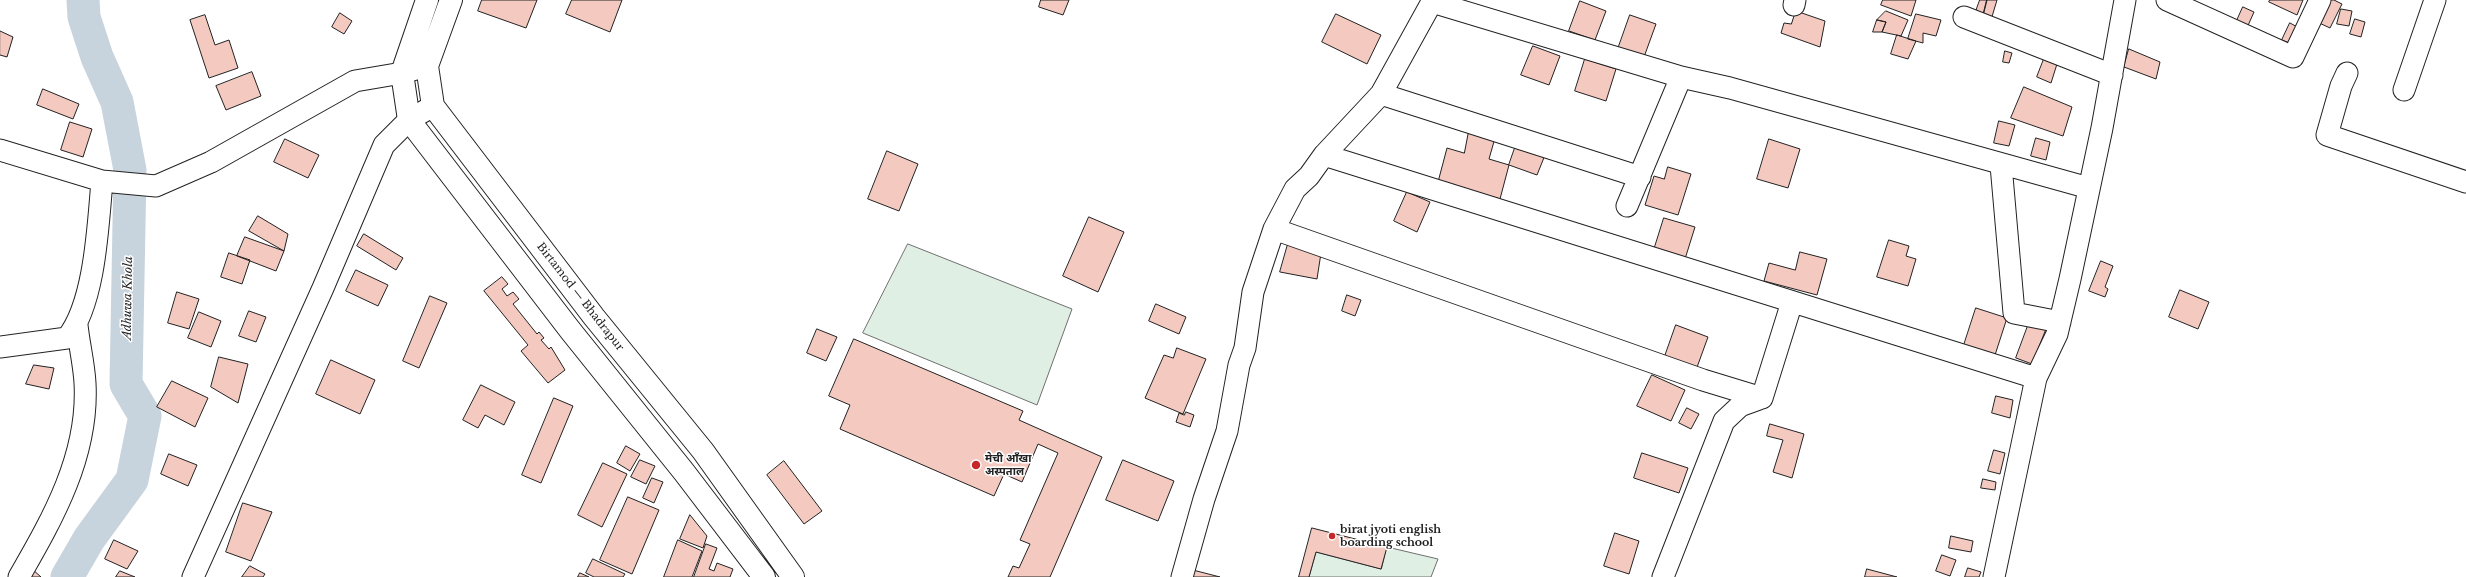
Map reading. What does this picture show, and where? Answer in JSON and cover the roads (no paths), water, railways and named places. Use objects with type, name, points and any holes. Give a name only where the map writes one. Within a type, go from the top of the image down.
[{"type":"main road","points":[[427,0],[402,73],[409,120],[570,330],[684,472],[764,577]]},
{"type":"main road","points":[[426,66],[451,0]]},
{"type":"main road","name":"Birtamod — Bhadrapur","points":[[426,66],[433,106],[594,317],[703,451],[793,577]]},
{"type":"street","points":[[1994,577],[2036,378],[2060,322],[2112,75],[2125,0]]},
{"type":"street","points":[[2167,0],[2293,57],[2320,0]]},
{"type":"street","points":[[2404,90],[2435,0]]},
{"type":"street","points":[[1182,577],[1204,499],[1227,431],[1239,365],[1245,348],[1253,292],[1274,229],[1295,189],[1309,176],[1324,155],[1381,94],[1432,1],[1681,77],[1730,88],[2001,165],[2089,188]]},
{"type":"street","points":[[1964,17],[2112,75]]},
{"type":"street","points":[[0,150],[108,182],[156,186],[211,162],[355,81],[402,73],[426,66]]},
{"type":"street","points":[[2347,73],[2340,86],[2328,135],[2466,182]]},
{"type":"street","points":[[1627,206],[1681,77]]},
{"type":"street","points":[[1381,94],[1640,177]]},
{"type":"street","points":[[193,577],[323,288],[384,145],[409,120],[433,106]]},
{"type":"street","points":[[1324,155],[2036,378]]},
{"type":"street","points":[[2001,165],[2014,313],[2060,322]]},
{"type":"street","points":[[0,347],[67,338],[77,325],[85,307],[98,224],[108,182]]},
{"type":"street","points":[[1274,229],[1703,380],[1762,398]]},
{"type":"street","points":[[1762,398],[1792,302]]},
{"type":"street","points":[[19,577],[52,518],[75,466],[84,416],[85,383],[77,325]]},
{"type":"street","points":[[1663,577],[1724,421],[1740,406],[1762,398]]},
{"type":"waterway","name":"Adhuwa Khola","points":[[67,577],[89,539],[132,480],[145,416],[126,384],[130,170],[117,102],[97,57],[84,17],[83,0]]},
{"type":"place","name":"मेची आँखा अस्पताल","points":[[976,465]]},
{"type":"place","name":"birat jyoti english boarding school","points":[[1332,536]]}]
